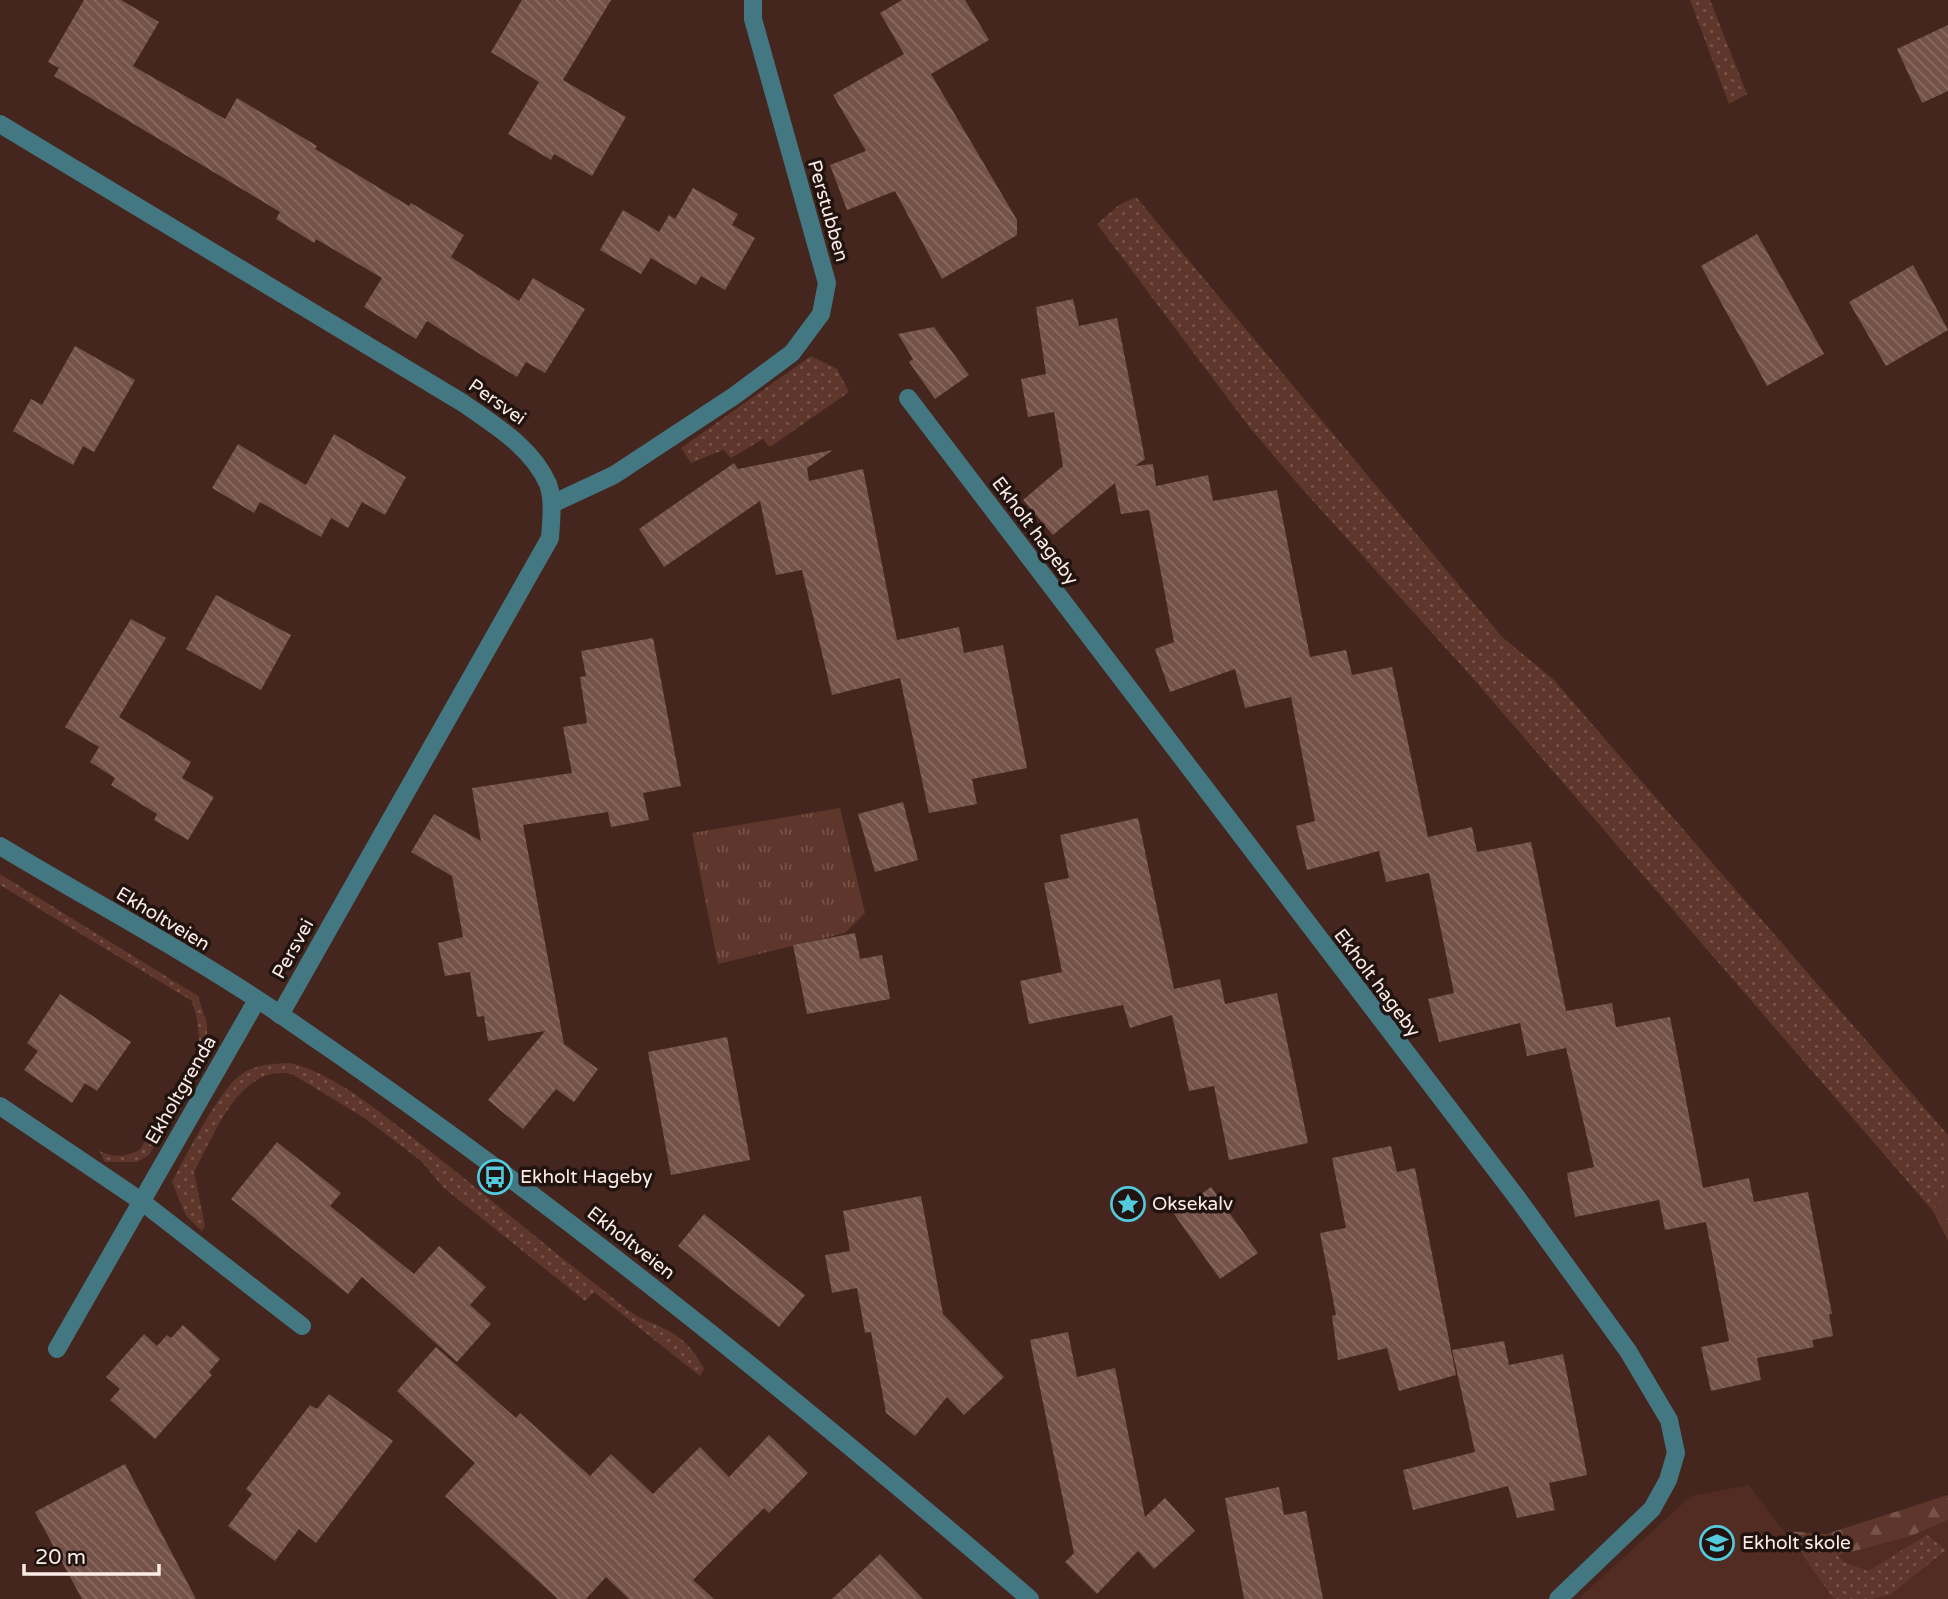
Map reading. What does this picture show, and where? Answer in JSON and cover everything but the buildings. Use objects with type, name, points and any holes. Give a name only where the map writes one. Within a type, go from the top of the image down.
[{"type":"street","name":"Perstubben","points":[[552,504],[614,475],[734,396],[792,353],[821,314],[827,283],[753,19],[753,0]]},
{"type":"street","name":"Persvei","points":[[0,124],[463,403],[518,442],[548,484],[552,504],[550,538],[280,1015]]},
{"type":"street","name":"Ekholt hageby","points":[[908,398],[1518,1199],[1629,1352],[1669,1420],[1676,1453],[1668,1480],[1653,1508],[1558,1599]]},
{"type":"street","name":"Ekholtveien","points":[[0,846],[280,1015],[573,1224],[902,1489],[1030,1599]]},
{"type":"street","name":"Ekholtgrenda","points":[[57,1349],[257,1000]]},
{"type":"street","points":[[0,1106],[141,1202],[302,1326]]},
{"type":"shaded area","name":"Ekholt skole","points":[[1749,1485],[1808,1563],[1908,1537],[1948,1520],[1948,1599],[1578,1599],[1691,1496]]},
{"type":"green space","points":[[1690,0],[1710,0],[1747,94],[1729,104]]},
{"type":"green space","points":[[1136,197],[1502,637],[1553,679],[1948,1135],[1948,1185],[1933,1211],[1470,675],[1250,428],[1097,224],[1119,205]]},
{"type":"green space","points":[[811,356],[837,369],[849,392],[770,447],[763,439],[731,458],[723,450],[691,463],[681,448]]},
{"type":"green space","points":[[840,808],[865,913],[845,933],[718,964],[692,833]]},
{"type":"green space","points":[[0,874],[198,996],[207,1024],[207,1053],[149,1155],[137,1162],[105,1162],[99,1151],[119,1156],[140,1150],[200,1048],[192,1001],[0,885]]},
{"type":"green space","points":[[290,1063],[321,1074],[366,1102],[627,1309],[680,1338],[693,1351],[704,1369],[700,1376],[594,1292],[585,1301],[444,1188],[420,1160],[363,1117],[292,1074],[273,1074],[257,1080],[243,1091],[220,1122],[194,1172],[205,1226],[202,1231],[186,1216],[172,1182],[178,1170],[212,1111],[238,1077],[256,1067]]},
{"type":"green space","points":[[1948,1185],[1948,1241],[1933,1211]]},
{"type":"green space","points":[[1948,1495],[1948,1520],[1908,1537],[1808,1563],[1787,1531],[1826,1534]]},
{"type":"green space","points":[[1927,1535],[1946,1550],[1891,1594],[1872,1599],[1834,1599],[1808,1563],[1837,1555],[1844,1562],[1868,1571]]},
{"type":"place","name":"Ekholt Hageby","points":[[495,1177]]},
{"type":"place","name":"Oksekalv","points":[[1128,1204]]},
{"type":"place","name":"Ekholt skole","points":[[1717,1543]]}]
